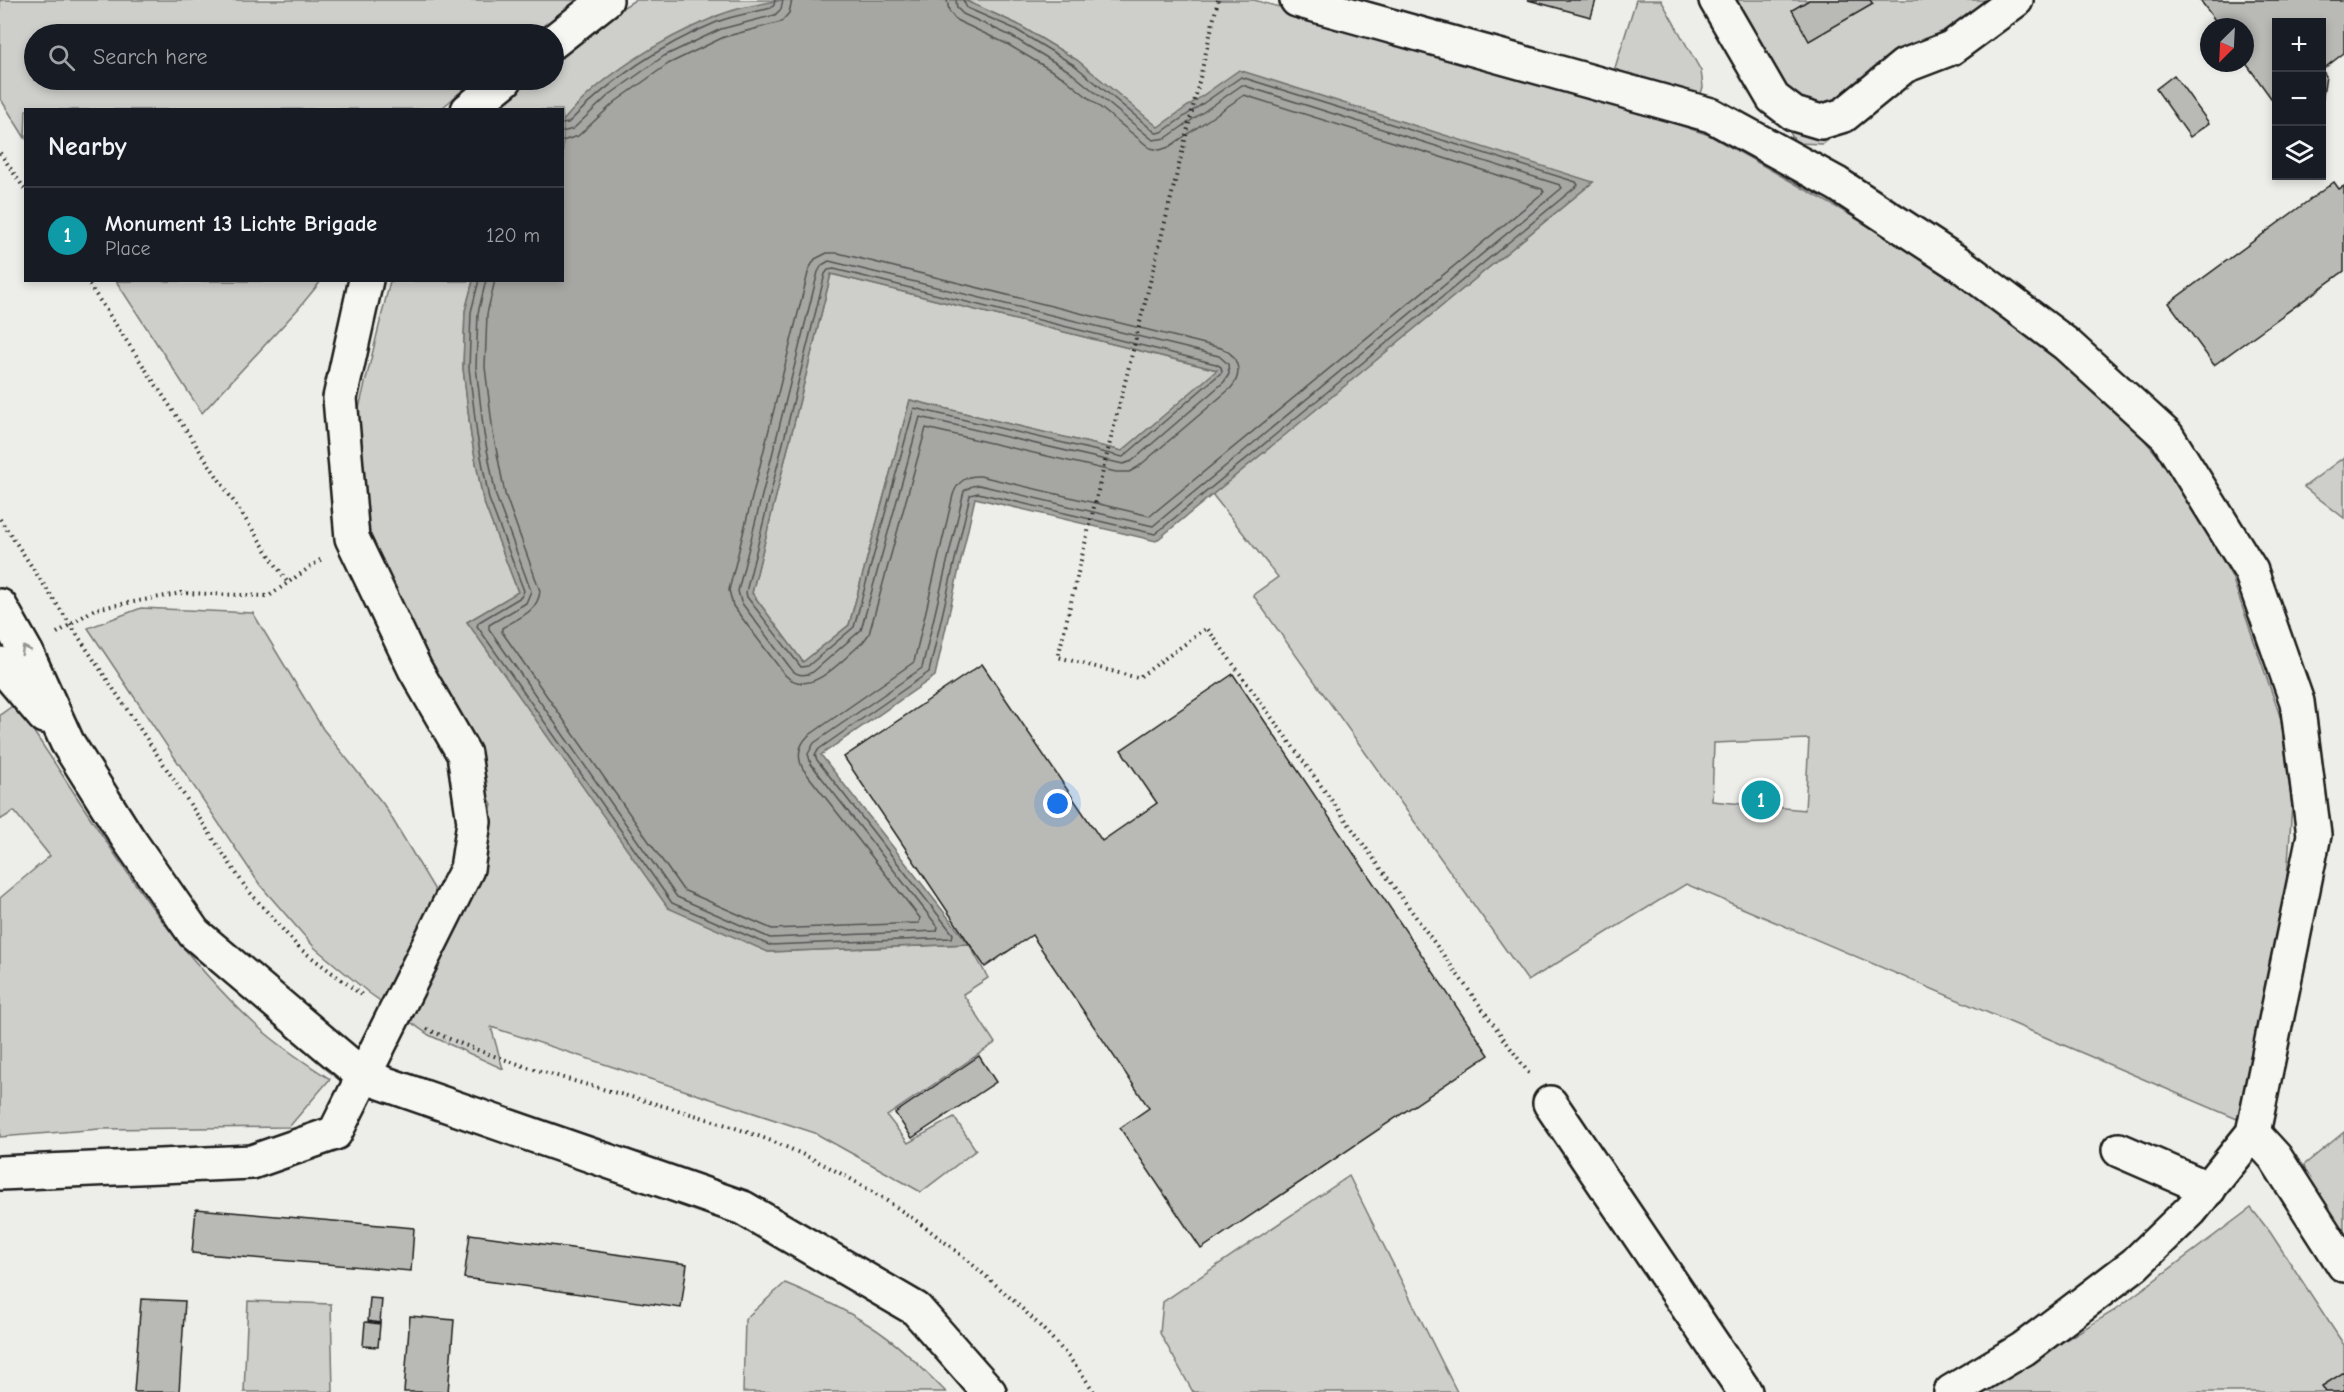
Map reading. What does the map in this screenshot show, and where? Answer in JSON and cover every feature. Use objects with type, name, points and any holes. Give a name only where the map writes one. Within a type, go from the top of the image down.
[{"type":"lane","points":[[564,33],[606,0]]},
{"type":"lane","points":[[1297,0],[1711,115],[1837,184],[1961,265],[2066,344],[2167,436],[2251,571],[2297,702],[2314,835],[2253,1133],[2192,1210],[2135,1264],[2023,1349],[1951,1392]]},
{"type":"lane","points":[[1716,0],[1773,98],[1794,114],[1821,122],[1844,115],[1904,66],[1951,48],[2016,0]]},
{"type":"lane","points":[[470,108],[493,90]]},
{"type":"lane","points":[[0,1173],[252,1162],[335,1133],[467,869],[474,822],[464,754],[415,669],[352,537],[340,398],[366,282]]},
{"type":"lane","points":[[0,606],[13,658],[127,837],[194,933],[363,1076],[742,1208],[916,1309],[989,1392]]},
{"type":"lane","points":[[1550,1102],[1745,1392]]},
{"type":"lane","points":[[2253,1133],[2275,1157],[2344,1265]]},
{"type":"lane","points":[[2119,1150],[2208,1189]]},
{"type":"path","points":[[1218,0],[1058,657],[1138,678],[1207,628],[1550,1102]]},
{"type":"path","points":[[0,153],[24,188]]},
{"type":"path","points":[[87,282],[288,583]]},
{"type":"path","points":[[0,519],[246,888],[299,948],[353,990],[394,1014],[462,1045],[559,1077],[747,1132],[816,1160],[883,1198],[948,1243],[1022,1308],[1083,1374],[1094,1392]]},
{"type":"path","points":[[13,658],[95,609],[182,594],[269,596],[352,537]]},
{"type":"shaded area","points":[[0,0],[584,0],[549,24],[24,24],[24,90],[463,90],[442,108],[24,108],[24,136],[0,98]]},
{"type":"shaded area","points":[[635,0],[782,0],[716,16],[601,85],[564,120],[564,108],[487,108],[508,90],[564,90],[564,45]]},
{"type":"shaded area","points":[[964,0],[1254,0],[1492,66],[1612,103],[1709,135],[1903,245],[2044,342],[2130,423],[2175,476],[2232,577],[2281,719],[2292,805],[2286,892],[2260,1046],[2237,1119],[1686,884],[1528,981],[1253,595],[1278,577],[1212,494],[1593,182],[1158,128],[1077,60],[1017,24]],"holes":[[[1809,739],[1805,810],[1712,801],[1714,743]]]},
{"type":"shaded area","points":[[1636,0],[1661,0],[1701,71],[1703,87],[1700,97],[1614,71]]},
{"type":"shaded area","points":[[1715,0],[2005,0],[1823,144],[1796,143]]},
{"type":"shaded area","points":[[831,274],[1218,370],[1122,451],[910,400],[849,625],[803,662],[752,593]]},
{"type":"shaded area","points":[[117,282],[320,282],[299,308],[202,413]]},
{"type":"shaded area","points":[[390,282],[473,282],[465,311],[463,368],[471,436],[483,500],[518,592],[467,622],[768,952],[969,944],[988,978],[963,994],[995,1043],[887,1116],[908,1143],[954,1117],[976,1150],[921,1192],[815,1133],[491,1027],[503,1069],[429,1035],[369,993],[315,948],[260,885],[88,628],[141,608],[253,613],[323,729],[384,805],[442,902],[472,883],[492,804],[373,577],[350,445]]},
{"type":"shaded area","points":[[2344,457],[2344,518],[2304,487]]},
{"type":"shaded area","points":[[15,704],[127,872],[188,953],[221,991],[257,1026],[330,1079],[289,1127],[100,1129],[0,1137],[0,898],[50,856],[14,811],[0,820],[0,715]]},
{"type":"shaded area","points":[[2344,1132],[2344,1233],[2309,1180],[2304,1165]]},
{"type":"shaded area","points":[[1349,1176],[1457,1392],[1193,1392],[1160,1333],[1163,1302]]},
{"type":"shaded area","points":[[2251,1208],[2270,1232],[2344,1345],[2344,1392],[1980,1392],[2112,1312]]},
{"type":"shaded area","points":[[785,1283],[838,1307],[880,1332],[946,1392],[743,1392],[745,1319]]},
{"type":"shaded area","points":[[248,1301],[331,1304],[333,1392],[244,1392]]},
{"type":"water","points":[[782,0],[964,0],[1017,24],[1077,60],[1158,127],[1239,70],[1593,182],[1156,541],[975,498],[935,676],[821,755],[969,944],[768,952],[668,908],[467,622],[518,592],[483,500],[471,436],[463,368],[465,311],[473,282],[564,282],[564,120],[595,89],[633,60],[694,26],[748,7]],"holes":[[[831,274],[1217,370],[1122,451],[910,400],[849,625],[803,662],[752,593]]]},
{"type":"building","points":[[1528,0],[1596,0],[1591,17]]},
{"type":"building","points":[[1809,0],[1870,0],[1873,4],[1809,41],[1792,10]]},
{"type":"building","points":[[2200,0],[2344,0],[2344,53],[2326,67],[2326,18],[2272,18],[2272,99],[2252,72],[2254,18],[2213,18]]},
{"type":"building","points":[[2174,75],[2209,123],[2190,137],[2156,89]]},
{"type":"building","points":[[2334,182],[2339,189],[2344,186],[2344,271],[2214,365],[2169,303]]},
{"type":"building","points":[[982,664],[1102,841],[1157,803],[1121,750],[1233,674],[1489,1055],[1201,1249],[1120,1128],[1149,1108],[1032,935],[985,967],[844,757]]},
{"type":"building","points":[[979,1056],[996,1082],[912,1138],[895,1113]]},
{"type":"building","points":[[196,1209],[414,1228],[411,1271],[192,1253]]},
{"type":"building","points":[[470,1234],[687,1264],[681,1308],[464,1278]]},
{"type":"building","points":[[370,1298],[382,1299],[380,1323],[368,1321]]},
{"type":"building","points":[[141,1299],[185,1301],[179,1392],[134,1392]]},
{"type":"building","points":[[410,1316],[454,1320],[448,1392],[404,1392]]},
{"type":"building","points":[[365,1322],[380,1324],[378,1347],[363,1346]]},
{"type":"building","points":[[2344,1372],[2344,1392],[2326,1392],[2322,1386]]},
{"type":"place","name":"Monument 13 Lichte Brigade","points":[[1761,800]]}]
